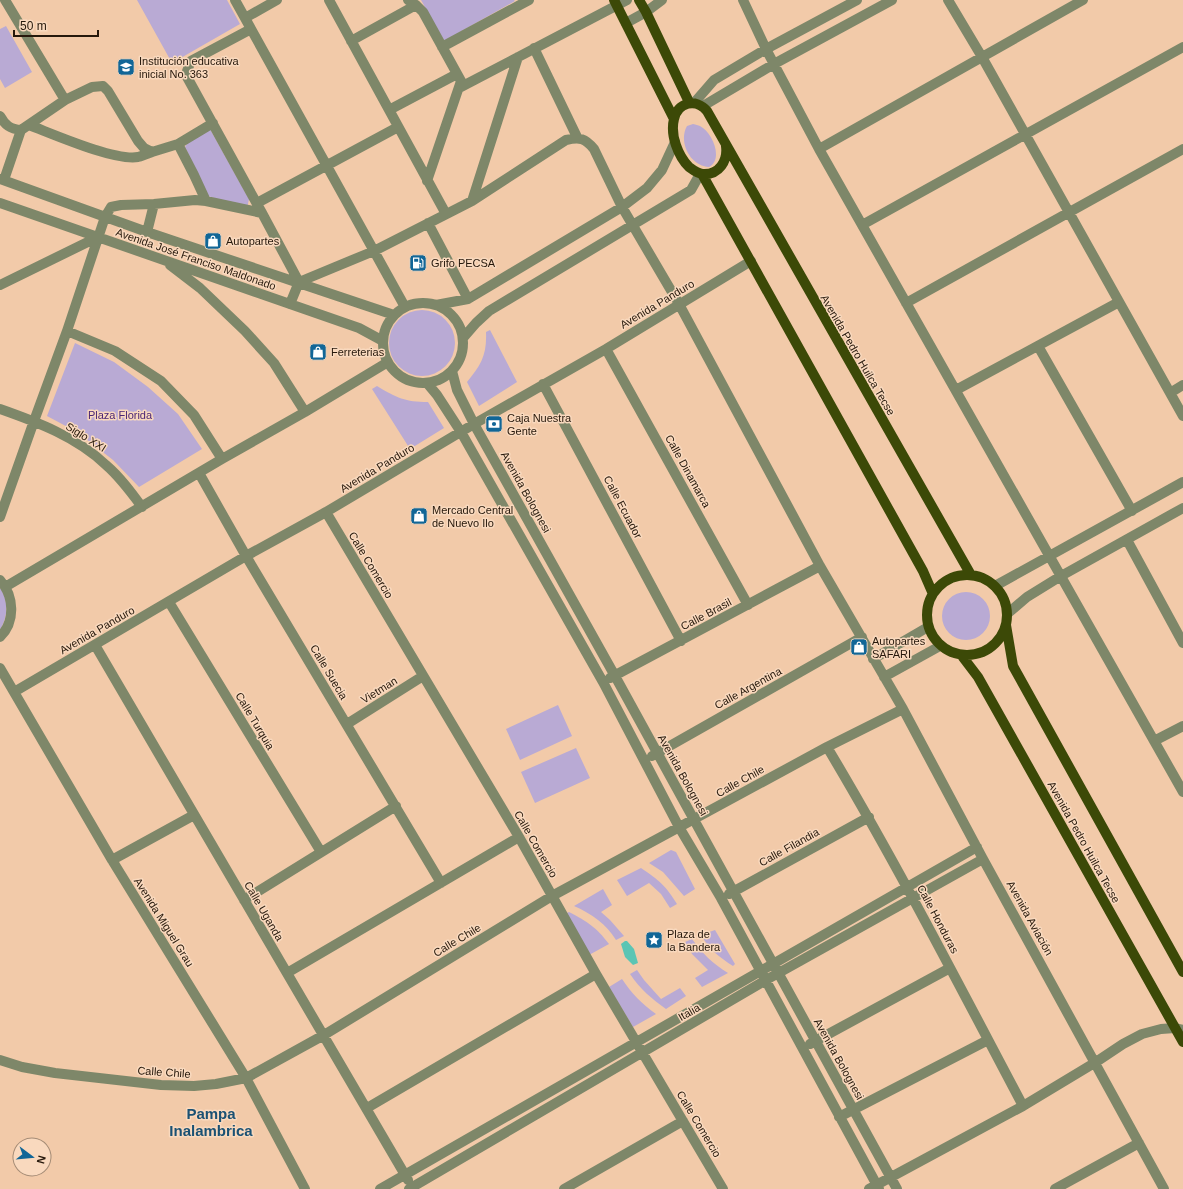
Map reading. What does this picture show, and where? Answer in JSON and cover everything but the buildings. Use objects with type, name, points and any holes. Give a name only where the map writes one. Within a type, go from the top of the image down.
[{"type":"main road","points":[[639,0],[695,104],[706,110],[726,146],[727,153],[724,162],[719,169],[711,174],[701,174]]},
{"type":"main road","points":[[616,3],[674,118]]},
{"type":"main road","points":[[695,104],[680,108],[674,118],[673,126],[675,142],[685,162],[701,174],[751,261],[923,571],[933,594]]},
{"type":"main road","name":"Avenida Pedro Huilca Tecse","points":[[726,146],[970,575]]},
{"type":"main road","points":[[1006,625],[1001,636],[994,645],[984,652],[962,656],[950,652],[940,646],[932,637],[926,616],[928,605],[933,594],[940,586],[949,579],[959,576],[970,575],[987,580],[995,586],[1001,594],[1005,603],[1007,614],[1006,625],[1013,666],[1183,972]]},
{"type":"main road","name":"Avenida Pedro Huilca Tecse","points":[[962,656],[978,677],[1179,1029],[1183,1042]]},
{"type":"street","points":[[235,0],[404,307]]},
{"type":"street","points":[[245,18],[277,0]]},
{"type":"street","points":[[329,0],[446,214]]},
{"type":"street","points":[[459,88],[616,3],[627,0]]},
{"type":"street","points":[[626,23],[646,12],[662,0]]},
{"type":"street","points":[[743,0],[766,50],[819,149],[1183,792]]},
{"type":"street","points":[[695,104],[714,80],[857,0]]},
{"type":"street","points":[[695,104],[774,64],[892,0]]},
{"type":"street","points":[[948,0],[982,57],[1183,416]]},
{"type":"street","points":[[819,149],[1083,0]]},
{"type":"street","points":[[442,47],[523,1]]},
{"type":"street","points":[[5,2],[66,100]]},
{"type":"street","points":[[351,41],[412,2],[423,12],[461,82],[428,181]]},
{"type":"street","points":[[251,29],[191,61],[188,66],[187,77],[299,282]]},
{"type":"street","points":[[862,225],[1183,47]]},
{"type":"street","points":[[290,304],[299,282],[374,251],[472,201],[566,140],[578,137],[534,48]]},
{"type":"street","points":[[472,201],[518,57]]},
{"type":"street","points":[[389,110],[457,74]]},
{"type":"street","points":[[0,116],[5,125],[15,130],[25,127],[66,100],[92,87],[103,86],[108,91],[138,141],[144,148],[152,152]]},
{"type":"street","points":[[25,127],[122,157],[137,157],[178,144],[213,123]]},
{"type":"street","points":[[25,127],[2,179],[147,232],[394,315]]},
{"type":"street","points":[[257,203],[398,127]]},
{"type":"street","name":"Avenida Aviación","points":[[578,137],[588,141],[594,149],[622,207],[634,225],[679,304],[820,566],[903,709],[983,859],[1096,1062],[1164,1189]]},
{"type":"street","points":[[436,304],[468,299],[622,207],[647,188],[662,170],[675,142]]},
{"type":"street","points":[[178,144],[206,200]]},
{"type":"street","points":[[906,303],[1183,149]]},
{"type":"street","points":[[463,338],[489,311],[691,190],[701,174]]},
{"type":"street","points":[[0,517],[67,332],[105,217],[111,207],[121,205],[206,200],[262,213]]},
{"type":"street","name":"Avenida José Franciso Maldonado","points":[[0,203],[359,328],[383,341]]},
{"type":"street","points":[[147,232],[154,204]]},
{"type":"street","points":[[428,223],[468,299]]},
{"type":"street","points":[[0,284],[98,237]]},
{"type":"street","points":[[164,260],[200,288],[245,331],[274,363],[305,412]]},
{"type":"street","name":"Avenida Panduro","points":[[14,692],[246,556],[326,512],[543,384],[606,350],[751,261]]},
{"type":"street","points":[[426,302],[436,304],[446,310],[454,317],[460,327],[463,338],[461,356],[452,371],[440,379],[427,383],[408,381],[397,373],[388,362],[383,348],[386,327],[394,315],[404,307],[415,303],[426,302]]},
{"type":"street","points":[[956,390],[1119,302]]},
{"type":"street","points":[[67,332],[115,351],[161,382],[194,415],[222,459]]},
{"type":"street","points":[[1038,346],[1132,511]]},
{"type":"street","name":"Calle Dinamarca","points":[[606,350],[748,605]]},
{"type":"street","points":[[0,637],[9,624],[11,612],[10,599],[3,583],[142,507],[388,362]]},
{"type":"street","name":"Avenida Bolognesi","points":[[452,371],[457,390],[474,424],[897,1189]]},
{"type":"street","points":[[427,383],[461,432],[603,682],[679,827],[721,898],[803,1048],[875,1188],[891,1177],[1023,1106],[1123,1044],[1142,1034],[1161,1029],[1179,1029]]},
{"type":"street","name":"Calle Ecuador","points":[[543,384],[681,641]]},
{"type":"street","points":[[1170,392],[1183,385]]},
{"type":"street","name":"Siglo XXI","points":[[0,409],[34,421],[86,449],[120,478],[142,507]]},
{"type":"street","name":"Calle Suecia","points":[[199,473],[246,556],[441,883]]},
{"type":"street","points":[[995,586],[1183,482]]},
{"type":"street","points":[[1007,614],[1027,597],[1061,576],[1183,509]]},
{"type":"street","name":"Calle Comercio","points":[[326,512],[519,837],[596,974],[683,1121],[720,1188]]},
{"type":"street","points":[[1128,540],[1180,632],[1183,643]]},
{"type":"street","name":"Calle Brasil","points":[[603,682],[820,566]]},
{"type":"street","name":"Calle Turquia","points":[[169,602],[321,852]]},
{"type":"street","points":[[873,659],[928,627]]},
{"type":"street","name":"Calle Argentina","points":[[645,760],[862,637]]},
{"type":"street","name":"Calle Uganda","points":[[95,645],[367,1108],[411,1188]]},
{"type":"street","points":[[884,677],[940,646]]},
{"type":"street","name":"Avenida Miguel Grau","points":[[0,668],[112,860],[246,1078],[305,1189]]},
{"type":"street","name":"Vietman","points":[[347,724],[423,676]]},
{"type":"street","name":"Calle Chile","points":[[0,1060],[22,1067],[55,1073],[161,1085],[194,1086],[216,1084],[246,1078],[324,1035],[552,896],[827,747],[903,709]]},
{"type":"street","points":[[1154,741],[1183,726]]},
{"type":"street","name":"Calle Honduras","points":[[827,747],[869,817],[908,887],[1023,1106]]},
{"type":"street","points":[[244,900],[396,806]]},
{"type":"street","points":[[112,860],[194,815]]},
{"type":"street","name":"Calle Filandia","points":[[721,898],[869,817]]},
{"type":"street","points":[[287,973],[519,837]]},
{"type":"street","points":[[380,1189],[977,847]]},
{"type":"street","name":"Italia","points":[[411,1188],[766,980],[983,859]]},
{"type":"street","points":[[803,1048],[950,968]]},
{"type":"street","points":[[367,1108],[596,974]]},
{"type":"street","points":[[839,1117],[988,1040]]},
{"type":"street","points":[[564,1189],[683,1121]]},
{"type":"street","points":[[1055,1189],[1071,1185],[1139,1143]]},
{"type":"green space","points":[[137,0],[227,0],[240,24],[172,63]]},
{"type":"green space","points":[[421,0],[514,0],[515,1],[444,41]]},
{"type":"green space","points":[[6,26],[32,72],[5,88],[0,79],[0,29]]},
{"type":"green space","points":[[693,124],[700,126],[709,134],[715,146],[716,158],[709,167],[702,166],[691,158],[685,146],[684,139],[687,126]]},
{"type":"green space","points":[[210,129],[249,199],[247,209],[208,196],[185,147],[188,142]]},
{"type":"green space","points":[[415,310],[429,310],[441,315],[450,324],[455,336],[453,356],[446,367],[429,376],[415,376],[403,371],[394,362],[389,350],[389,336],[394,324],[403,315]]},
{"type":"green space","points":[[490,330],[517,382],[479,406],[467,382],[482,359],[485,347],[486,332]]},
{"type":"green space","name":"Plaza Florida","points":[[75,343],[114,362],[148,387],[178,414],[202,449],[139,487],[113,460],[77,432],[47,416]]},
{"type":"green space","points":[[377,386],[390,394],[407,400],[428,402],[444,428],[410,449],[372,389]]},
{"type":"green space","points":[[0,588],[5,598],[6,614],[0,630]]},
{"type":"green space","points":[[961,592],[971,592],[980,596],[986,602],[989,607],[989,625],[980,636],[971,640],[961,640],[952,636],[946,630],[942,621],[942,611],[946,602],[952,596]]},
{"type":"green space","points":[[558,705],[572,736],[520,760],[506,729]]},
{"type":"green space","points":[[576,748],[590,778],[535,803],[521,772]]},
{"type":"green space","points":[[671,850],[676,852],[695,889],[684,896],[663,872],[649,863]]},
{"type":"green space","points":[[641,868],[662,884],[677,904],[670,908],[661,894],[649,883],[627,896],[617,880]]},
{"type":"green space","points":[[603,889],[612,905],[601,912],[624,936],[616,940],[608,929],[598,920],[587,912],[574,906]]},
{"type":"green space","points":[[569,912],[591,925],[609,944],[589,955],[565,914]]},
{"type":"green space","points":[[715,930],[735,964],[733,966],[715,952],[701,935]]},
{"type":"green space","points":[[692,939],[708,958],[728,973],[702,987],[695,978],[708,970],[692,954],[685,942]]},
{"type":"green space","points":[[637,970],[661,999],[680,988],[686,996],[666,1009],[646,993],[634,980],[630,974]]},
{"type":"green space","points":[[622,979],[637,998],[656,1014],[633,1027],[609,987]]},
{"type":"water","points":[[627,941],[634,949],[638,963],[633,965],[625,957],[621,944]]},
{"type":"place","name":"Institución educativa inicial No. 363","points":[[126,67]]},
{"type":"place","name":"Autopartes","points":[[213,241]]},
{"type":"place","name":"Grifo PECSA","points":[[418,263]]},
{"type":"place","name":"Ferreterias","points":[[318,352]]},
{"type":"place","name":"Caja Nuestra Gente","points":[[494,424]]},
{"type":"place","name":"Mercado Central de Nuevo Ilo","points":[[419,516]]},
{"type":"place","name":"Autopartes SAFARI","points":[[859,647]]},
{"type":"place","name":"Plaza de la Bandera","points":[[654,940]]},
{"type":"district","name":"Pampa Inalambrica","points":[[211,1122]]}]
